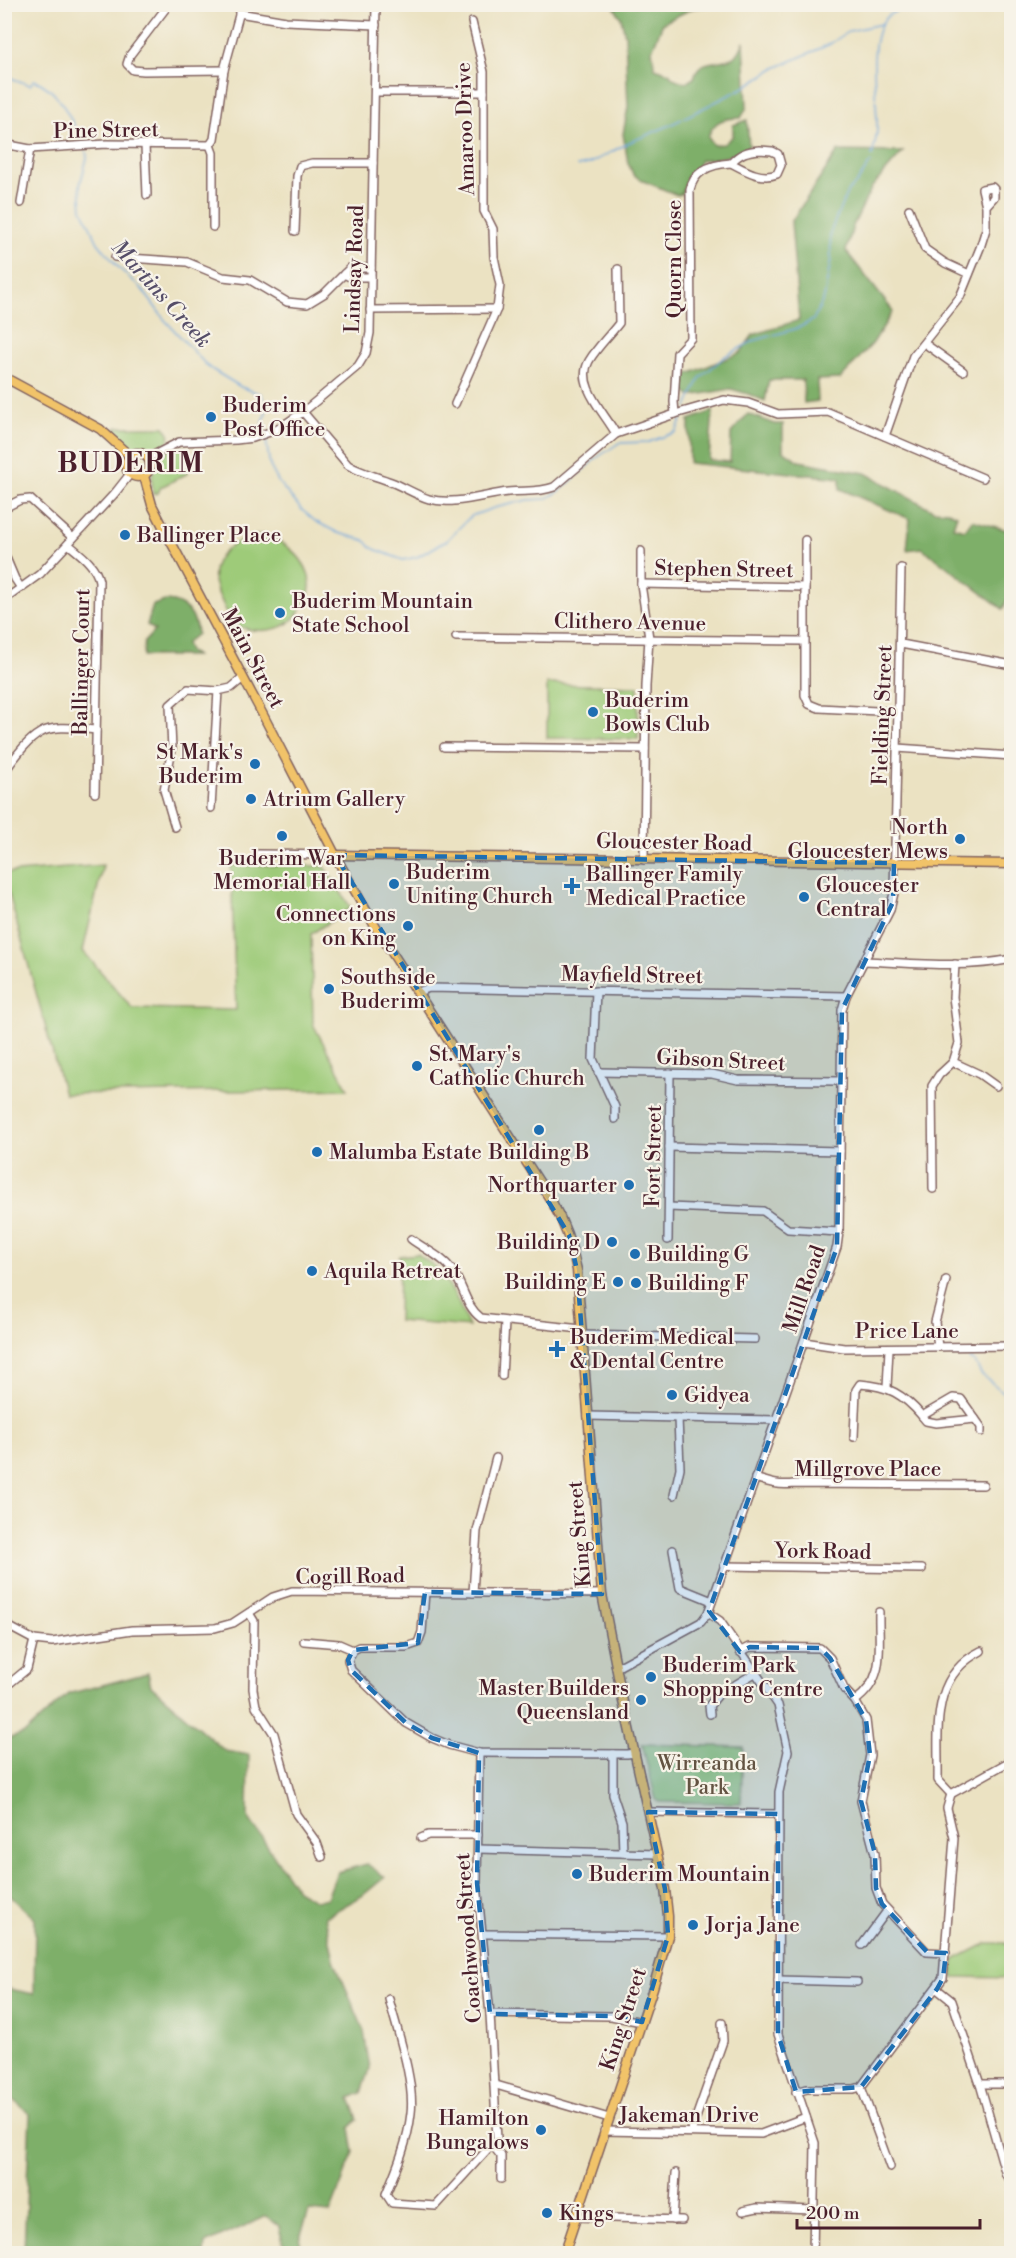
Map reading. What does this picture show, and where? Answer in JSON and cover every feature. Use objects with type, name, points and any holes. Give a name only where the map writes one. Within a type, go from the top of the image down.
[{"type":"main road","points":[[4,377],[100,429],[130,456]]},
{"type":"main road","points":[[138,453],[148,458],[149,469],[144,476],[136,477],[130,474],[126,466],[130,456],[138,453]]},
{"type":"main road","name":"Main Street","points":[[144,476],[152,505],[335,855]]},
{"type":"main road","name":"Gloucester Road","points":[[335,855],[1011,864]]},
{"type":"main road","name":"King Street","points":[[335,855],[375,926],[563,1222],[577,1270],[602,1594],[665,1889],[668,1936],[642,2022],[564,2253]]},
{"type":"street","points":[[169,4],[130,55],[127,64],[133,70],[144,71],[224,70]]},
{"type":"street","points":[[213,227],[213,153],[210,145],[214,139],[224,70],[242,4]]},
{"type":"street","name":"Lindsay Road","points":[[148,458],[178,442],[236,440],[270,433],[303,412],[361,363],[368,343],[370,310],[376,4]]},
{"type":"street","points":[[239,13],[286,21],[376,25]]},
{"type":"street","name":"Amaroo Drive","points":[[455,404],[497,309],[500,285],[494,257],[493,229],[484,211],[484,72],[472,22]]},
{"type":"street","points":[[375,92],[484,92]]},
{"type":"street","name":"Pine Street","points":[[4,144],[30,148],[106,144],[210,145]]},
{"type":"street","points":[[145,145],[147,195]]},
{"type":"street","points":[[21,203],[30,148]]},
{"type":"street","name":"Quorn Close","points":[[678,413],[674,402],[677,353],[691,338],[690,190],[692,182],[705,169],[716,165],[731,163],[752,174],[767,177],[777,174],[781,165],[778,154],[760,150],[739,155],[731,163]]},
{"type":"street","points":[[295,231],[297,176],[300,166],[312,163],[373,164]]},
{"type":"street","points":[[885,436],[913,357],[960,297],[986,229],[987,206]]},
{"type":"street","points":[[909,209],[925,249],[945,264],[969,274]]},
{"type":"street","points":[[115,257],[187,262],[223,277],[250,280],[287,302],[307,304],[325,293],[350,268],[371,268]]},
{"type":"street","points":[[616,434],[589,390],[585,375],[590,359],[620,323],[618,269]]},
{"type":"street","points":[[344,274],[350,277],[371,277]]},
{"type":"street","points":[[370,310],[497,309]]},
{"type":"street","points":[[924,343],[963,371]]},
{"type":"street","points":[[303,412],[348,465],[357,471],[437,501],[512,492],[545,491],[554,487],[616,434],[724,400],[748,403],[778,414],[828,412],[983,478]]},
{"type":"street","points":[[4,600],[40,574],[130,474]]},
{"type":"street","name":"Ballinger Court","points":[[4,508],[20,500],[30,499],[98,573],[95,793]]},
{"type":"street","points":[[805,540],[805,695],[809,704],[819,708],[897,711]]},
{"type":"street","points":[[641,551],[641,584],[649,638],[644,860]]},
{"type":"street","points":[[4,553],[21,588]]},
{"type":"street","name":"Fielding Street","points":[[894,863],[897,711],[901,644],[901,568]]},
{"type":"street","name":"Stephen Street","points":[[641,584],[805,587]]},
{"type":"street","name":"Clithero Avenue","points":[[456,637],[804,641]]},
{"type":"street","points":[[901,644],[1011,665]]},
{"type":"street","points":[[175,827],[164,790],[172,749],[170,705],[188,689],[218,692],[231,688],[243,678]]},
{"type":"street","points":[[211,808],[218,692]]},
{"type":"street","points":[[4,772],[40,732],[52,729],[96,729]]},
{"type":"street","points":[[444,747],[645,749]]},
{"type":"street","points":[[897,747],[1011,756]]},
{"type":"street","points":[[258,854],[335,855]]},
{"type":"street","name":"Mill Road","points":[[708,1613],[837,1247],[842,1010],[846,996],[893,902],[894,863]]},
{"type":"street","points":[[864,960],[988,964],[1011,959]]},
{"type":"street","points":[[933,1189],[932,1086],[939,1075],[953,1062],[959,1043],[953,997],[955,964]]},
{"type":"street","name":"Mayfield Street","points":[[418,992],[429,988],[846,996]]},
{"type":"street","points":[[596,991],[593,1059],[615,1107],[615,1119]]},
{"type":"street","points":[[953,1062],[979,1074],[996,1086]]},
{"type":"street","name":"Gibson Street","points":[[598,1072],[712,1074],[738,1080],[841,1081]]},
{"type":"street","name":"Fort Street","points":[[668,1240],[670,1073]]},
{"type":"street","points":[[669,1147],[840,1151]]},
{"type":"street","points":[[669,1207],[763,1211],[788,1230],[839,1232]]},
{"type":"street","points":[[411,1239],[450,1267],[459,1280],[471,1309],[487,1320],[582,1332],[755,1339]]},
{"type":"street","points":[[939,1347],[935,1322],[946,1280]]},
{"type":"street","points":[[502,1376],[505,1322]]},
{"type":"street","name":"Price Lane","points":[[804,1341],[843,1348],[1011,1346]]},
{"type":"street","points":[[887,1387],[889,1348]]},
{"type":"street","points":[[854,1437],[856,1390],[860,1384],[887,1387],[912,1403],[926,1421],[936,1423],[975,1419]]},
{"type":"street","points":[[922,1416],[953,1398],[961,1399],[981,1427],[981,1432]]},
{"type":"street","points":[[588,1416],[776,1419]]},
{"type":"street","points":[[674,1495],[680,1468],[678,1418]]},
{"type":"street","points":[[473,1593],[477,1531],[495,1458]]},
{"type":"street","name":"Millgrove Place","points":[[755,1478],[783,1486],[794,1484],[983,1485]]},
{"type":"street","points":[[673,1550],[680,1588],[712,1601]]},
{"type":"street","name":"York Road","points":[[724,1566],[922,1569]]},
{"type":"street","name":"Cogill Road","points":[[4,1624],[34,1640],[52,1642],[132,1630],[215,1628],[233,1623],[273,1597],[292,1591],[602,1594]]},
{"type":"street","points":[[304,1641],[339,1644],[353,1650],[365,1646],[406,1647],[418,1643],[422,1632],[425,1592]]},
{"type":"street","points":[[855,1701],[869,1691],[878,1672],[879,1612]]},
{"type":"street","points":[[249,1613],[254,1621],[253,1689],[256,1706],[274,1734],[296,1814],[317,1843],[322,1857]]},
{"type":"street","points":[[616,1668],[701,1622],[708,1613],[720,1621],[778,1705],[788,1751],[779,1792],[778,1814],[778,2034],[815,2143],[813,2253]]},
{"type":"street","points":[[4,1688],[29,1665],[34,1640]]},
{"type":"street","points":[[740,1652],[750,1647],[820,1648],[830,1658],[844,1689],[855,1701],[866,1720],[870,1755],[861,1802],[875,1854],[876,1888],[882,1904],[927,1952],[945,1953]]},
{"type":"street","points":[[353,1650],[348,1660],[351,1670],[406,1723],[432,1738],[479,1753],[635,1753]]},
{"type":"street","points":[[951,1794],[938,1780],[939,1711],[943,1690],[951,1676],[969,1657],[981,1651]]},
{"type":"street","points":[[710,1714],[709,1706],[718,1695],[755,1673]]},
{"type":"street","name":"Coachwood Street","points":[[479,1753],[477,1883],[496,2085],[497,2139],[493,2146]]},
{"type":"street","points":[[613,1754],[614,1800],[622,1822],[623,1853]]},
{"type":"street","points":[[796,2092],[807,2089],[861,2087],[915,2014],[937,1989],[944,1978],[954,1838],[947,1808],[951,1794],[1011,1760]]},
{"type":"street","points":[[648,1812],[778,1814]]},
{"type":"street","points":[[421,1838],[428,1834],[478,1835]]},
{"type":"street","points":[[478,1850],[657,1854]]},
{"type":"street","points":[[862,1945],[887,1911]]},
{"type":"street","points":[[483,1934],[668,1936]]},
{"type":"street","points":[[778,1980],[857,1982]]},
{"type":"street","points":[[937,1989],[952,2001],[980,2084],[1006,2175],[1011,2181]]},
{"type":"street","points":[[389,1998],[411,2091],[411,2113],[398,2166],[386,2194],[392,2203],[436,2206],[493,2146],[501,2156],[501,2179]]},
{"type":"street","points":[[490,2014],[610,2016],[642,2022]]},
{"type":"street","points":[[691,2133],[723,2041],[722,2023]]},
{"type":"street","points":[[980,2084],[1011,2084]]},
{"type":"street","points":[[496,2085],[609,2118]]},
{"type":"street","points":[[861,2087],[890,2167]]},
{"type":"street","name":"Jakeman Drive","points":[[604,2132],[762,2134],[807,2117]]},
{"type":"street","points":[[673,2220],[676,2174]]},
{"type":"street","points":[[743,2211],[757,2208],[814,2210]]},
{"type":"street","points":[[576,2217],[682,2220]]},
{"type":"street","points":[[1010,2253],[1011,2234]]},
{"type":"highlighted area","points":[[335,855],[894,863],[893,902],[842,1010],[837,1247],[709,1611],[740,1652],[750,1647],[820,1648],[830,1658],[866,1720],[870,1755],[861,1801],[875,1854],[876,1888],[882,1904],[927,1952],[946,1953],[943,1978],[937,1989],[861,2087],[796,2092],[778,2034],[778,1814],[648,1812],[665,1889],[668,1936],[642,2022],[611,2016],[490,2014],[477,1883],[479,1753],[432,1738],[406,1723],[351,1670],[348,1660],[353,1650],[418,1643],[425,1592],[602,1594],[577,1270],[569,1235]]},
{"type":"green space","points":[[613,5],[724,5],[693,8],[663,23],[652,50],[655,68],[685,83],[694,78],[696,71],[704,64],[734,57],[744,41],[747,107],[741,118],[720,121],[710,131],[708,137],[713,145],[724,144],[733,136],[733,125],[747,120],[749,147],[726,157],[701,160],[697,168],[687,177],[682,194],[677,195],[641,180],[633,174],[628,163],[623,134],[628,107],[625,35],[621,18]]},
{"type":"green space","points":[[838,151],[903,152],[872,187],[853,226],[846,251],[893,311],[873,343],[840,379],[817,380],[818,401],[804,403],[803,380],[769,380],[765,401],[731,389],[690,396],[684,391],[681,377],[740,353],[753,335],[799,320],[791,222]]},
{"type":"green space","points":[[713,411],[709,460],[730,462],[731,433],[748,414],[775,424],[783,424],[783,450],[799,461],[865,473],[933,510],[948,511],[957,515],[953,527],[965,530],[972,520],[1007,530],[1011,519],[1011,591],[1003,609],[922,548],[907,550],[910,519],[840,489],[840,478],[689,463],[689,420]]},
{"type":"green space","points":[[118,427],[164,427],[169,433],[168,442],[140,450],[128,446],[115,436],[115,429]]},
{"type":"green space","points":[[186,447],[188,473],[161,487],[158,493],[153,494],[152,475],[161,455],[176,448]]},
{"type":"green space","points":[[266,534],[280,541],[300,560],[307,570],[310,581],[309,593],[303,606],[288,623],[271,629],[252,630],[237,625],[230,618],[215,586],[214,570],[217,561],[230,547],[248,538]]},
{"type":"green space","points":[[165,601],[178,603],[191,615],[197,634],[186,643],[189,652],[197,656],[143,656],[144,642],[155,630],[147,625],[153,605]]},
{"type":"green space","name":"Buderim Bowls Club","points":[[547,684],[638,686],[638,739],[547,738]]},
{"type":"green space","points":[[103,865],[83,951],[132,1008],[236,1010],[231,865],[324,866],[351,908],[311,934],[313,1024],[348,1089],[64,1094],[5,880],[5,873]]},
{"type":"green space","points":[[418,1254],[438,1269],[455,1295],[469,1327],[398,1321],[399,1256]]},
{"type":"green space","points":[[148,1673],[151,1686],[225,1751],[249,1755],[248,1817],[297,1890],[316,1901],[327,1898],[337,1872],[367,1864],[385,1877],[362,1896],[325,1917],[334,1960],[364,2031],[370,2069],[362,2093],[350,2098],[358,2119],[350,2128],[354,2152],[330,2213],[309,2211],[301,2234],[299,2253],[285,2253],[279,2226],[266,2216],[205,2244],[204,2253],[19,2253],[24,2251],[30,2114],[5,2092],[4,1988],[34,1994],[35,1919],[5,1891],[5,1740],[25,1733],[68,1694]]},
{"type":"green space","name":"Wirreanda Park","points":[[642,1744],[743,1747],[741,1803],[660,1802],[656,1800]]},
{"type":"green space","points":[[987,1943],[1011,1943],[1011,1978],[953,1977],[954,1960]]},
{"type":"waterway","name":"Martins Creek","points":[[872,156],[877,131],[874,68],[877,37],[881,24],[889,15],[915,4]]},
{"type":"waterway","name":"Martins Creek","points":[[993,4],[1006,4]]},
{"type":"waterway","points":[[577,166],[589,164],[628,143],[668,126],[743,88],[773,69],[830,44],[849,31],[881,24]]},
{"type":"waterway","name":"Martins Creek","points":[[4,48],[11,78],[30,85],[34,80],[51,91],[63,106],[82,141]]},
{"type":"waterway","name":"Martins Creek","points":[[86,149],[87,158],[80,185],[82,209],[98,243],[120,269],[142,289],[164,319],[208,367],[241,387],[261,394],[267,407],[263,424]]},
{"type":"waterway","name":"Martins Creek","points":[[687,407],[700,378],[724,357],[753,341],[798,328],[813,320],[824,298],[831,259],[830,233],[847,192],[856,184],[871,162]]},
{"type":"waterway","name":"Martins Creek","points":[[266,440],[270,466],[279,483],[302,510],[315,521],[338,533],[364,540],[374,549],[403,560],[417,557],[446,541],[471,516],[528,500],[546,499],[561,490],[595,459],[619,443],[649,442],[676,432],[684,414]]},
{"type":"waterway","points":[[969,1359],[975,1362],[981,1374],[1012,1399]]},
{"type":"place","name":"Buderim Post Office","points":[[211,417]]},
{"type":"place","name":"Ballinger Place","points":[[125,535]]},
{"type":"place","name":"Buderim Mountain State School","points":[[280,613]]},
{"type":"place","name":"Buderim Bowls Club","points":[[593,712]]},
{"type":"place","name":"St Mark's Buderim","points":[[255,764]]},
{"type":"place","name":"Atrium Gallery","points":[[251,799]]},
{"type":"place","name":"Buderim War Memorial Hall","points":[[282,836]]},
{"type":"place","name":"North Gloucester Mews","points":[[960,839]]},
{"type":"place","name":"Buderim Uniting Church","points":[[394,884]]},
{"type":"place","name":"Ballinger Family Medical Practice","points":[[572,886]]},
{"type":"place","name":"Gloucester Central","points":[[804,897]]},
{"type":"place","name":"Connections on King","points":[[408,926]]},
{"type":"place","name":"Southside Buderim","points":[[329,989]]},
{"type":"place","name":"St. Mary's Catholic Church","points":[[417,1066]]},
{"type":"place","name":"Building B","points":[[539,1130]]},
{"type":"place","name":"Malumba Estate","points":[[317,1152]]},
{"type":"place","name":"Northquarter","points":[[629,1185]]},
{"type":"place","name":"Building D","points":[[612,1242]]},
{"type":"place","name":"Building G","points":[[635,1254]]},
{"type":"place","name":"Aquila Retreat","points":[[312,1271]]},
{"type":"place","name":"Building E","points":[[618,1282]]},
{"type":"place","name":"Building F","points":[[636,1283]]},
{"type":"place","name":"Buderim Medical & Dental Centre","points":[[557,1349]]},
{"type":"place","name":"Gidyea","points":[[672,1395]]},
{"type":"place","name":"Buderim Park Shopping Centre","points":[[651,1677]]},
{"type":"place","name":"Master Builders Queensland","points":[[641,1700]]},
{"type":"place","name":"Buderim Mountain","points":[[577,1874]]},
{"type":"place","name":"Jorja Jane","points":[[693,1925]]},
{"type":"place","name":"Hamilton Bungalows","points":[[541,2130]]},
{"type":"place","name":"Kings","points":[[547,2213]]},
{"type":"district","name":"BUDERIM","points":[[131,463]]}]
